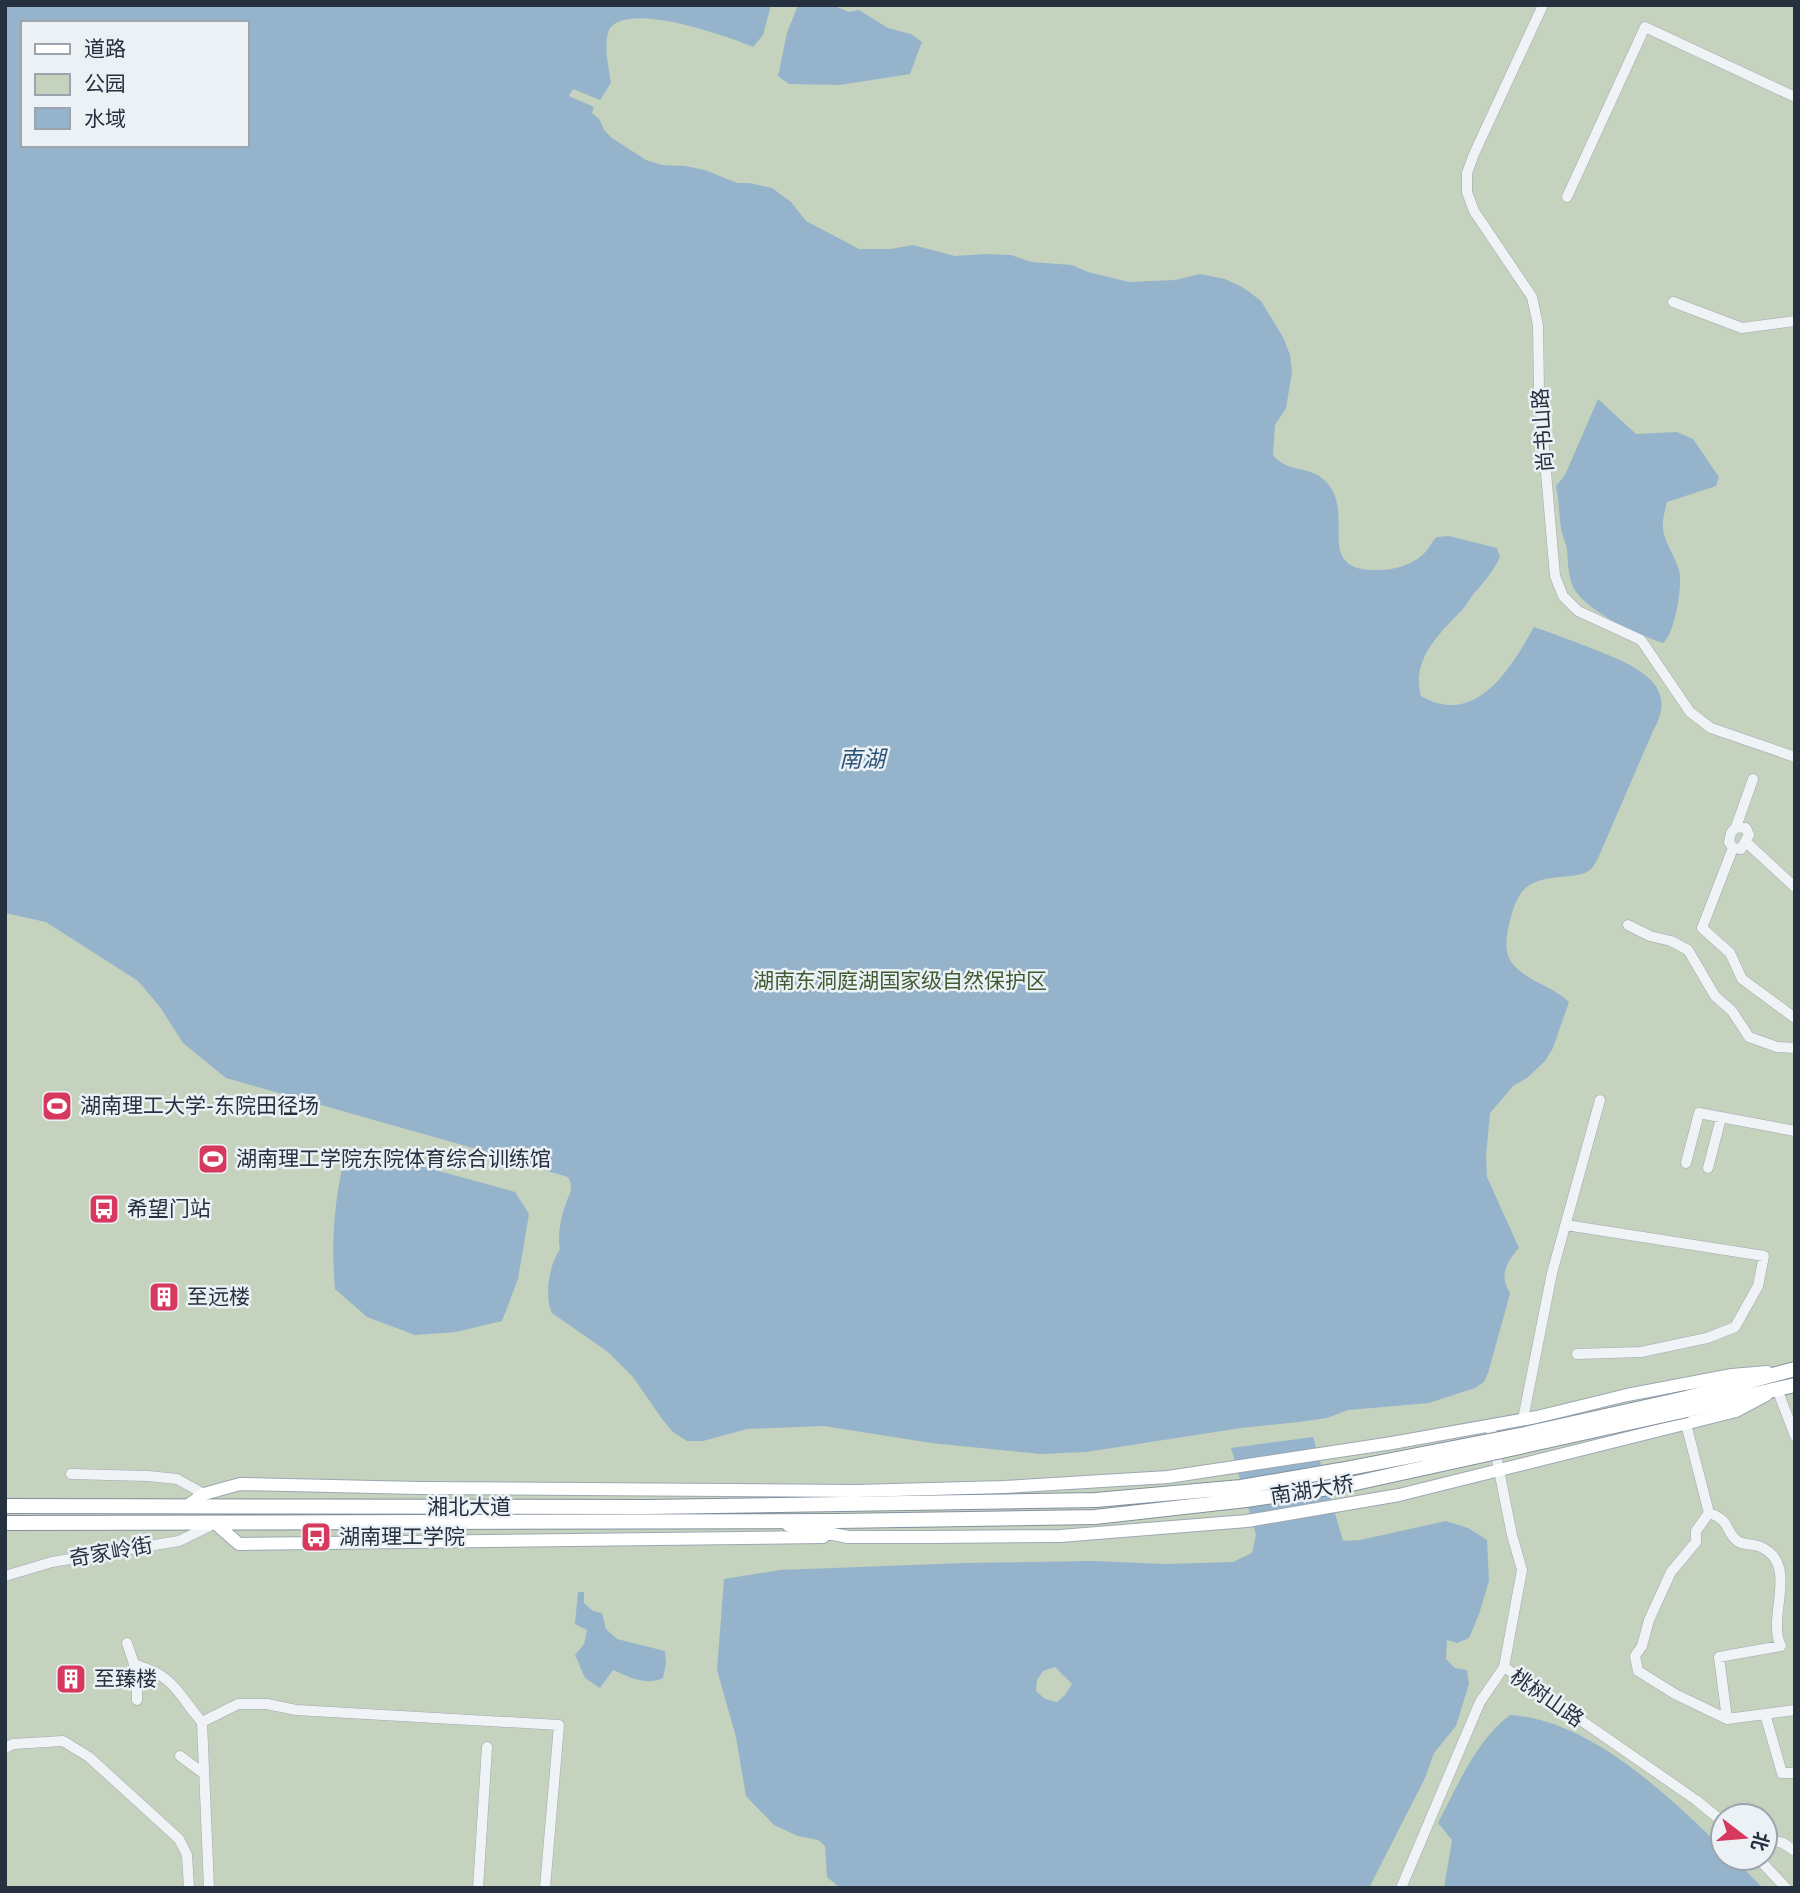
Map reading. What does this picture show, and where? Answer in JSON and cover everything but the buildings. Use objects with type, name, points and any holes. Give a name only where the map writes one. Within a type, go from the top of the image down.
[{"type":"highway","points":[[1686,1411],[1795,1369]]},
{"type":"highway","points":[[1686,1411],[1726,1399],[1795,1385]]},
{"type":"highway","name":"南湖大桥","points":[[934,1497],[1096,1500],[1241,1487],[1525,1434],[1686,1411]]},
{"type":"highway","name":"南湖大桥","points":[[931,1520],[1095,1517],[1259,1498],[1342,1486],[1686,1411]]},
{"type":"highway","name":"湘北大道","points":[[5,1506],[235,1506],[934,1497]]},
{"type":"highway","name":"湘北大道","points":[[5,1523],[931,1520]]},
{"type":"main road","points":[[934,1497],[1168,1477],[1392,1443],[1523,1419],[1732,1375],[1795,1369]]},
{"type":"main road","points":[[215,1523],[239,1544],[525,1539],[1060,1536],[1247,1521],[1399,1495],[1534,1463],[1686,1411]]},
{"type":"main road","points":[[1523,1419],[1514,1431],[1512,1444],[1517,1455],[1534,1463]]},
{"type":"main road","points":[[187,1506],[204,1494],[240,1483],[839,1498]]},
{"type":"main road","points":[[204,1494],[235,1506]]},
{"type":"main road","points":[[767,1521],[848,1537]]},
{"type":"main road","points":[[758,1538],[836,1521]]},
{"type":"street","name":"尚书山路","points":[[1543,5],[1474,154],[1467,173],[1467,192],[1474,211],[1532,297],[1538,325],[1539,392],[1555,576],[1563,596],[1578,611],[1641,640],[1690,712],[1711,728],[1795,757]]},
{"type":"street","points":[[1567,197],[1645,27],[1795,97]]},
{"type":"street","points":[[1673,302],[1742,328],[1795,321]]},
{"type":"street","points":[[1736,827],[1746,828],[1749,835],[1741,849],[1733,848],[1728,842],[1753,779]]},
{"type":"street","points":[[1746,843],[1795,887]]},
{"type":"street","points":[[1733,848],[1702,928],[1730,953],[1742,979],[1795,1018]]},
{"type":"street","points":[[1628,925],[1688,950],[1715,996],[1732,1011],[1749,1037],[1777,1047],[1795,1048]]},
{"type":"street","points":[[1523,1419],[1552,1273],[1600,1100]]},
{"type":"street","points":[[1686,1163],[1699,1114],[1795,1131]]},
{"type":"street","points":[[1709,1168],[1721,1118]]},
{"type":"street","points":[[1566,1224],[1764,1256],[1758,1286],[1735,1327],[1707,1338],[1641,1352],[1577,1354]]},
{"type":"street","points":[[1777,1389],[1795,1436]]},
{"type":"street","points":[[1686,1411],[1709,1513],[1696,1531],[1696,1542],[1671,1572],[1649,1620],[1642,1646],[1635,1657],[1638,1671],[1652,1681],[1727,1719],[1795,1710]]},
{"type":"street","name":"桃树山路","points":[[1490,1425],[1511,1535],[1522,1570],[1504,1667],[1709,1811]]},
{"type":"street","points":[[71,1474],[177,1479],[204,1494]]},
{"type":"street","points":[[1709,1513],[1719,1516],[1739,1542],[1762,1547],[1776,1560],[1782,1572],[1777,1629],[1781,1646],[1719,1657],[1727,1719]]},
{"type":"street","name":"奇家岭街","points":[[5,1576],[52,1562],[179,1541],[215,1523]]},
{"type":"street","points":[[127,1643],[134,1664],[160,1675],[176,1688],[186,1705],[202,1721],[209,1888]]},
{"type":"street","points":[[137,1665],[138,1700]]},
{"type":"street","points":[[1401,1886],[1480,1702],[1504,1667]]},
{"type":"street","points":[[202,1721],[238,1704],[267,1704],[296,1710],[559,1725],[545,1888]]},
{"type":"street","points":[[1765,1714],[1778,1765],[1782,1773],[1792,1773]]},
{"type":"street","points":[[5,1748],[13,1744],[63,1741],[89,1757],[179,1839],[187,1855],[189,1888]]},
{"type":"street","points":[[478,1888],[487,1747]]},
{"type":"street","points":[[180,1756],[204,1773]]},
{"type":"street","points":[[1779,1842],[1795,1851]]},
{"type":"street","points":[[1771,1872],[1786,1888]]},
{"type":"green space","name":"湖南东洞庭湖国家级自然保护区","points":[[5,5],[1795,5],[1795,1888],[5,1888]]},
{"type":"water","name":"南湖","points":[[5,5],[771,5],[763,35],[753,47],[722,35],[677,23],[635,18],[619,22],[609,30],[607,36],[611,83],[600,100],[573,89],[569,96],[594,107],[592,113],[600,120],[604,130],[646,160],[662,165],[705,170],[737,183],[772,188],[791,202],[806,221],[859,249],[891,249],[913,245],[955,256],[1011,255],[1031,262],[1072,265],[1088,272],[1129,282],[1175,280],[1200,274],[1225,279],[1244,288],[1261,301],[1283,337],[1290,355],[1292,373],[1286,408],[1275,425],[1273,455],[1287,465],[1315,474],[1328,484],[1335,497],[1340,551],[1345,561],[1356,567],[1374,570],[1395,568],[1416,560],[1437,537],[1449,536],[1497,548],[1500,557],[1493,570],[1436,639],[1423,660],[1419,683],[1421,696],[1441,704],[1459,704],[1475,699],[1490,689],[1503,675],[1534,627],[1628,664],[1651,680],[1661,701],[1660,715],[1593,866],[1581,874],[1537,881],[1530,885],[1518,898],[1510,921],[1507,949],[1514,966],[1569,1002],[1553,1048],[1545,1061],[1527,1078],[1513,1086],[1490,1113],[1487,1177],[1519,1248],[1506,1268],[1504,1277],[1510,1294],[1484,1382],[1475,1388],[1429,1403],[1348,1410],[1327,1418],[1241,1428],[1086,1452],[1041,1454],[931,1443],[824,1426],[747,1429],[703,1441],[687,1441],[673,1432],[633,1377],[608,1352],[552,1313],[548,1298],[549,1281],[560,1249],[561,1220],[571,1188],[568,1177],[503,1158],[498,1152],[487,1152],[226,1078],[183,1043],[160,1007],[138,981],[46,922],[5,913]]},
{"type":"water","points":[[798,5],[832,5],[849,12],[859,10],[888,28],[911,34],[922,42],[910,74],[840,85],[789,84],[778,76],[787,33]]},
{"type":"water","points":[[1598,399],[1636,434],[1677,432],[1693,439],[1719,477],[1716,486],[1667,502],[1663,529],[1679,570],[1680,586],[1674,620],[1663,643],[1600,613],[1580,596],[1570,578],[1556,486],[1565,475]]},
{"type":"water","points":[[359,1149],[515,1192],[529,1214],[518,1279],[502,1321],[456,1332],[415,1335],[367,1317],[335,1289],[333,1254],[338,1189],[345,1154]]},
{"type":"water","points":[[1313,1437],[1343,1541],[1360,1540],[1446,1521],[1468,1528],[1487,1540],[1489,1581],[1479,1614],[1469,1638],[1457,1643],[1447,1640],[1446,1659],[1455,1668],[1467,1670],[1469,1684],[1456,1726],[1434,1753],[1425,1778],[1369,1888],[840,1888],[827,1877],[825,1846],[818,1840],[798,1836],[774,1825],[746,1796],[736,1737],[717,1670],[724,1579],[780,1570],[964,1563],[1233,1562],[1252,1553],[1256,1535],[1231,1448]],"holes":[[[1055,1667],[1072,1684],[1057,1702],[1045,1699],[1036,1691],[1037,1680],[1043,1671]]]},
{"type":"water","points":[[578,1592],[584,1592],[584,1603],[593,1611],[602,1613],[606,1629],[617,1639],[665,1651],[663,1678],[644,1681],[613,1670],[600,1688],[585,1678],[575,1655],[584,1644],[587,1630],[575,1624]]},
{"type":"water","points":[[1510,1715],[1540,1720],[1569,1730],[1598,1745],[1653,1784],[1709,1836],[1709,1872],[1747,1872],[1763,1888],[1444,1888],[1452,1840],[1438,1823],[1477,1751]]},
{"type":"place","name":"湖南理工大学-东院田径场","points":[[57,1106]]},
{"type":"place","name":"湖南理工学院东院体育综合训练馆","points":[[213,1159]]},
{"type":"place","name":"希望门站","points":[[104,1209]]},
{"type":"place","name":"至远楼","points":[[164,1297]]},
{"type":"place","name":"湖南理工学院","points":[[316,1537]]},
{"type":"place","name":"至臻楼","points":[[71,1679]]}]
